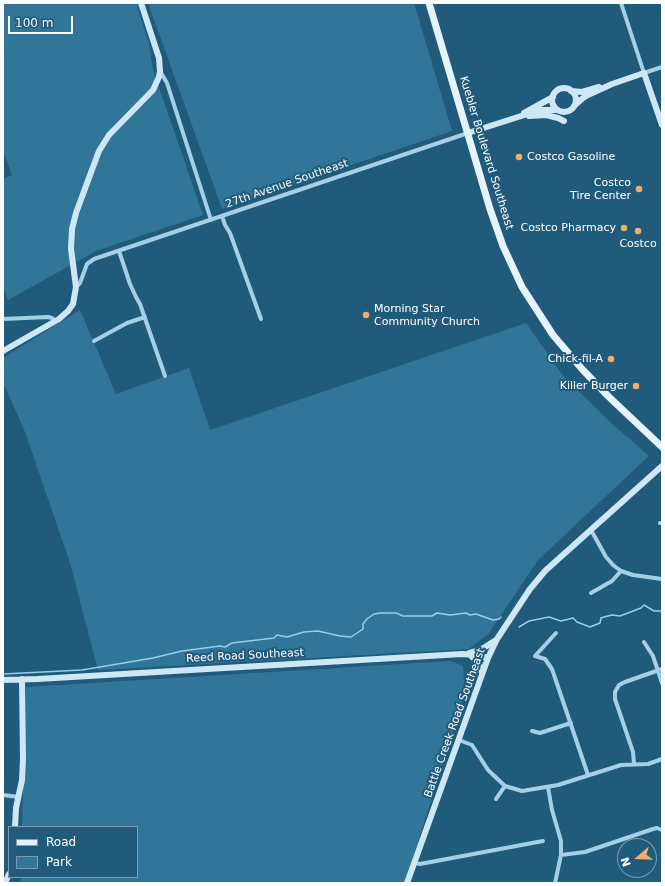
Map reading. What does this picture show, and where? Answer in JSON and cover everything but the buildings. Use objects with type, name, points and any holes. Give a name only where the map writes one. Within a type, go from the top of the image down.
[{"type":"main road","name":"Kuebler Boulevard Southeast","points":[[429,3],[497,229],[513,270],[522,287],[553,335],[582,369],[609,397],[662,447]]},
{"type":"street","points":[[3,351],[65,314],[75,299],[76,288],[70,249],[72,229],[97,156],[109,135],[153,90],[158,82],[160,72],[159,58],[141,3]]},
{"type":"street","points":[[621,3],[662,125]]},
{"type":"street","points":[[612,84],[603,85],[582,92],[560,89],[553,97],[553,104],[557,110],[566,112],[570,111],[583,98],[612,84],[662,67]]},
{"type":"street","points":[[160,72],[168,83],[211,220]]},
{"type":"street","points":[[571,91],[575,97],[574,106]]},
{"type":"street","name":"27th Avenue Southeast","points":[[520,116],[553,97]]},
{"type":"street","name":"27th Avenue Southeast","points":[[76,288],[80,283],[85,268],[90,261],[520,116],[540,110],[557,110]]},
{"type":"street","points":[[520,116],[546,115],[564,121]]},
{"type":"street","points":[[222,216],[230,233],[261,319]]},
{"type":"street","points":[[119,251],[130,284],[145,317],[165,376]]},
{"type":"street","points":[[3,318],[48,317],[55,321]]},
{"type":"street","points":[[94,341],[126,323],[145,317]]},
{"type":"street","name":"Battle Creek Road Southeast","points":[[407,883],[488,658],[497,639],[537,580],[662,466]]},
{"type":"street","points":[[591,530],[606,557],[621,571],[633,575],[662,579]]},
{"type":"street","points":[[591,593],[612,581],[621,571]]},
{"type":"street","points":[[556,634],[535,656],[545,659],[552,668],[588,775]]},
{"type":"street","points":[[468,654],[479,650],[497,639]]},
{"type":"street","points":[[644,642],[660,670],[662,683]]},
{"type":"street","points":[[468,654],[479,663],[482,675]]},
{"type":"street","name":"Reed Road Southeast","points":[[3,680],[468,654],[488,658]]},
{"type":"street","points":[[634,764],[633,752],[614,695],[616,688],[625,682],[660,670]]},
{"type":"street","points":[[14,826],[22,780],[22,679]]},
{"type":"street","points":[[532,731],[540,733],[571,723]]},
{"type":"street","points":[[459,740],[472,745],[488,770],[505,786],[522,791],[564,784],[621,765],[648,764],[662,759]]},
{"type":"street","points":[[496,799],[505,786]]},
{"type":"street","points":[[548,787],[552,810],[561,841],[561,855],[555,883]]},
{"type":"street","points":[[3,795],[18,797]]},
{"type":"street","points":[[561,855],[585,852],[657,828],[662,830]]},
{"type":"street","points":[[415,864],[543,842]]},
{"type":"green space","points":[[3,3],[136,3],[149,44],[153,70],[203,215],[96,251],[8,300],[3,286],[3,179],[12,175],[3,150]]},
{"type":"green space","points":[[148,3],[414,3],[452,131],[222,209]]},
{"type":"green space","points":[[80,310],[116,394],[189,368],[210,430],[526,323],[564,377],[609,421],[649,456],[538,560],[489,633],[469,649],[98,670],[70,563],[25,432],[3,382],[3,358]]},
{"type":"green space","points":[[450,661],[463,666],[465,693],[405,883],[20,883],[21,878],[138,878],[138,826],[22,826],[26,687]]},
{"type":"waterway","points":[[519,627],[529,621],[549,617],[561,621],[573,618],[577,622],[590,627],[600,623],[601,618],[612,615],[620,616],[641,608],[644,605],[654,611],[662,611]]},
{"type":"waterway","points":[[3,674],[82,670],[153,658],[182,651],[220,646],[225,647],[232,643],[274,638],[277,635],[287,637],[304,632],[318,631],[351,637],[363,629],[363,624],[367,619],[374,614],[380,613],[396,613],[403,616],[432,616],[437,613],[450,615],[466,613],[470,615],[476,614],[493,620],[501,617]]},
{"type":"place","name":"Costco Gasoline","points":[[519,157]]},
{"type":"place","name":"Costco Tire Center","points":[[639,189]]},
{"type":"place","name":"Costco Pharmacy","points":[[624,228]]},
{"type":"place","name":"Costco","points":[[638,231]]},
{"type":"place","name":"Morning Star Community Church","points":[[366,315]]},
{"type":"place","name":"Chick-fil-A","points":[[611,359]]},
{"type":"place","name":"Killer Burger","points":[[636,386]]}]
